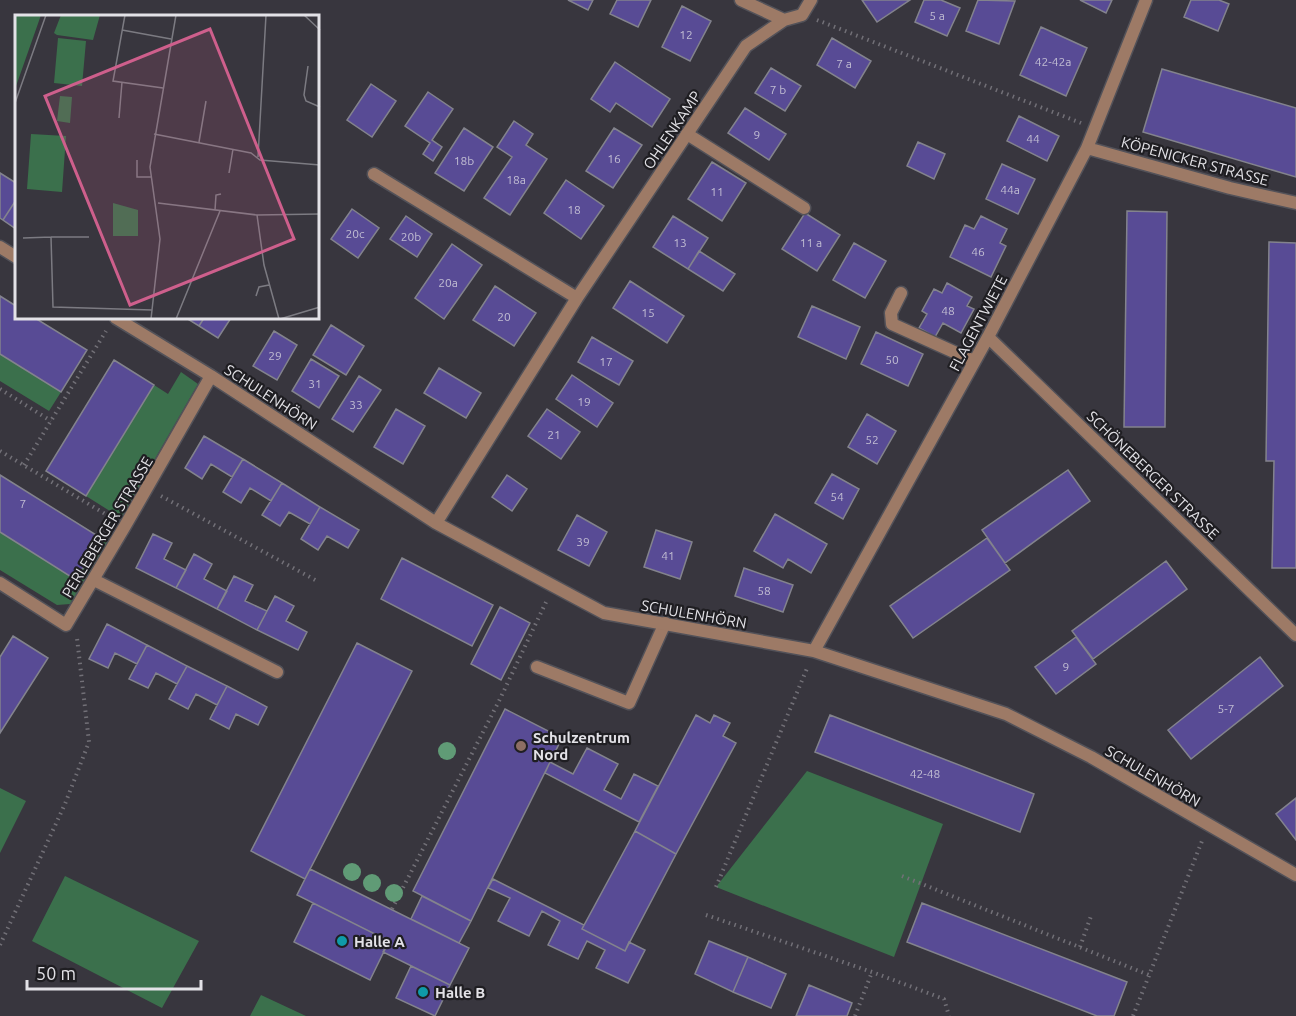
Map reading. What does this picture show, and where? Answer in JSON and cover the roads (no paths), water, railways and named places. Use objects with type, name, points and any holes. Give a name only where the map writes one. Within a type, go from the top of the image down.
[{"type":"street","points":[[741,0],[784,20]]},
{"type":"street","name":"OHLENKAMP","points":[[436,523],[577,298],[746,46],[784,20],[802,15],[811,0]]},
{"type":"street","name":"FLAGENTWIETE","points":[[814,651],[975,361],[1087,148],[1146,0]]},
{"type":"street","points":[[687,134],[804,208]]},
{"type":"street","name":"KÖPENICKER STRASSE","points":[[1087,148],[1230,188],[1296,203]]},
{"type":"street","points":[[374,174],[577,298]]},
{"type":"street","points":[[0,247],[15,256]]},
{"type":"street","points":[[901,293],[891,313],[892,324],[975,361]]},
{"type":"street","name":"SCHULENHÖRN","points":[[112,323],[212,376],[436,523],[604,613],[814,651],[1006,714],[1091,757],[1296,875]]},
{"type":"street","name":"SCHÖNEBERGER STRASSE","points":[[988,337],[1296,635]]},
{"type":"street","name":"PERLEBERGER STRASSE","points":[[0,583],[66,625],[212,376]]},
{"type":"street","points":[[94,580],[277,672]]},
{"type":"street","points":[[537,667],[629,703],[665,623]]},
{"type":"place","name":"Schulzentrum Nord","points":[[521,746]]},
{"type":"place","name":"Halle A","points":[[342,941]]},
{"type":"place","name":"Halle B","points":[[423,992]]}]
